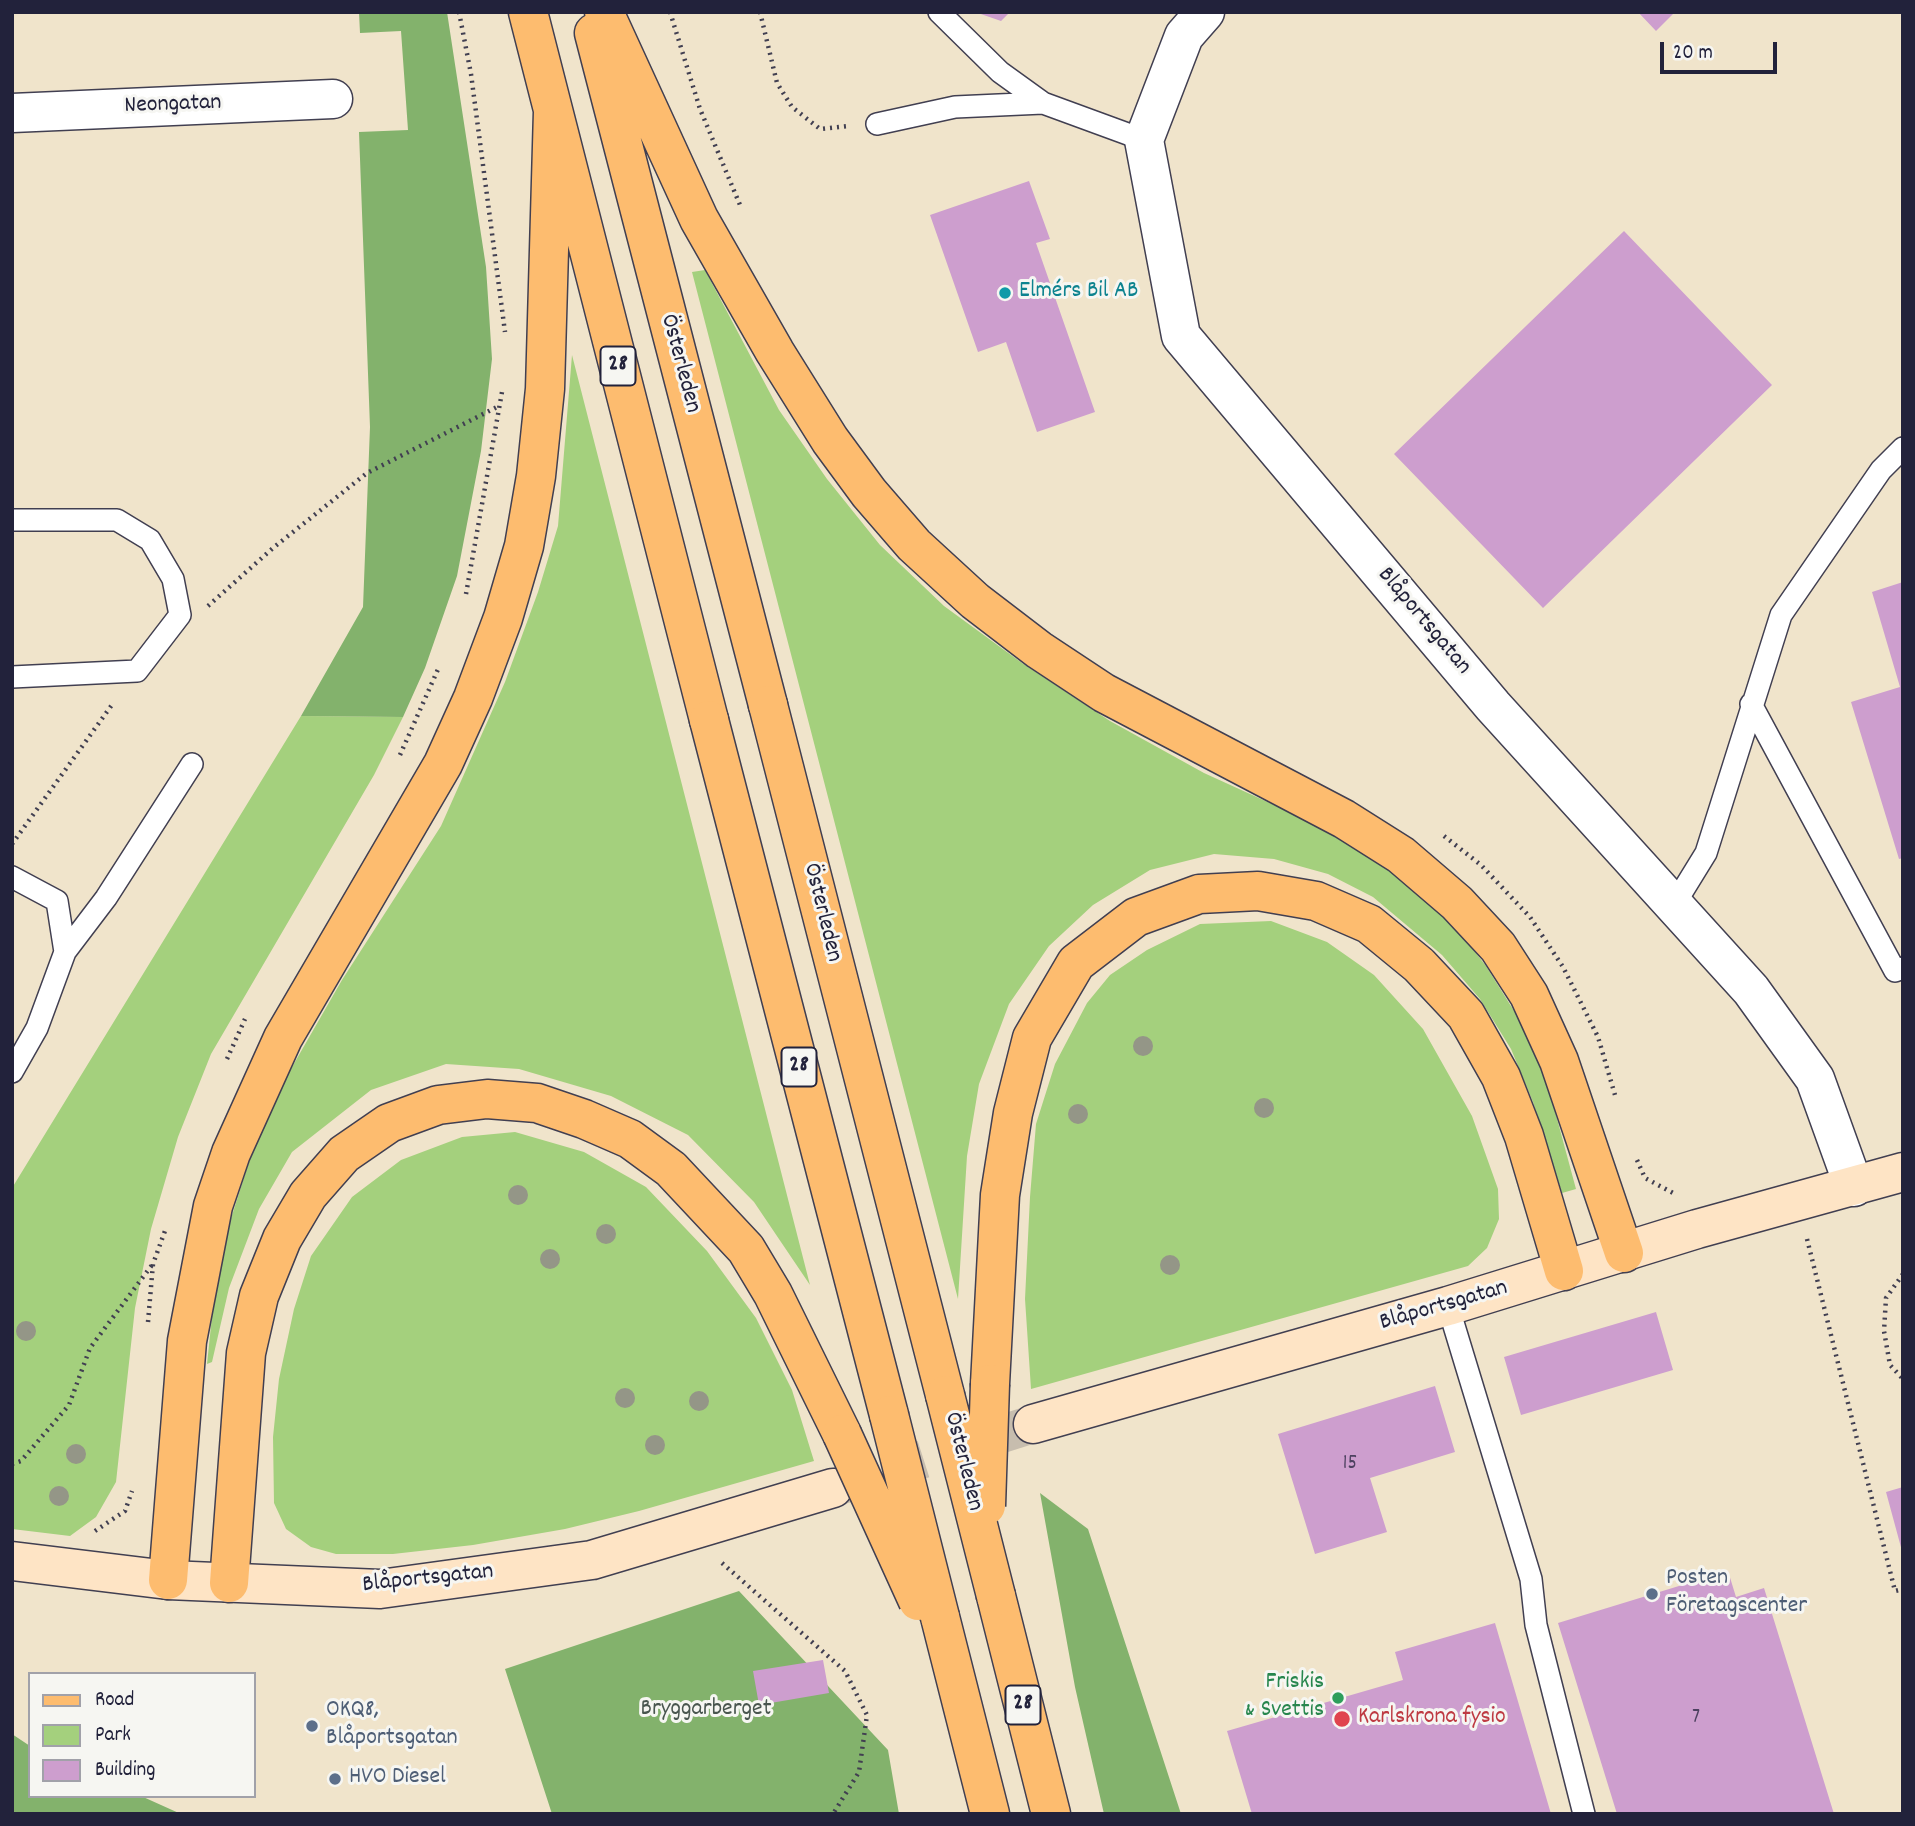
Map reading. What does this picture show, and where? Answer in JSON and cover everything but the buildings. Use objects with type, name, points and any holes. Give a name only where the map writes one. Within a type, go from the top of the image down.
[{"type":"main road","name":"28","points":[[528,12],[889,1415],[933,1619]]},
{"type":"main road","name":"Österleden","points":[[588,12],[1051,1814]]},
{"type":"main road","points":[[604,12],[699,219],[775,352],[830,440],[869,493],[914,545],[975,601],[1039,650],[1104,693],[1344,819],[1401,855],[1457,903],[1498,947],[1529,995],[1559,1061],[1624,1253]]},
{"type":"main road","points":[[168,1580],[187,1342],[213,1206],[253,1100],[283,1038],[448,753],[473,698],[503,618],[524,545],[536,476],[545,389],[553,111]]},
{"type":"main road","points":[[984,1550],[1000,1195],[1013,1113],[1032,1038],[1076,964],[1136,917],[1199,894],[1258,891],[1316,901],[1369,924],[1419,965],[1466,1014],[1501,1077],[1524,1136],[1564,1271]]},
{"type":"main road","points":[[229,1583],[246,1353],[259,1296],[282,1239],[308,1195],[344,1154],[388,1123],[438,1105],[487,1099],[537,1103],[630,1139],[671,1169],[746,1249],[773,1294],[933,1619],[960,1696],[990,1814]]},
{"type":"street","points":[[1144,140],[1184,36],[1205,12]]},
{"type":"street","name":"Neongatan","points":[[12,113],[333,99]]},
{"type":"street","name":"Blåportsgatan","points":[[1144,140],[1181,336],[1493,706],[1751,990],[1815,1079],[1854,1187]]},
{"type":"street","name":"Blåportsgatan","points":[[1032,1424],[1448,1306],[1697,1229],[1903,1172]]},
{"type":"street","name":"Blåportsgatan","points":[[12,1561],[168,1580],[380,1590],[592,1560],[833,1488]]},
{"type":"lane","points":[[939,12],[1000,72],[1044,103],[1144,140]]},
{"type":"lane","points":[[877,124],[955,107],[1044,103]]},
{"type":"lane","points":[[1674,905],[1706,853],[1781,615],[1881,470],[1903,448]]},
{"type":"lane","points":[[12,520],[117,520],[150,540],[173,579],[180,615],[137,671],[12,677]]},
{"type":"lane","points":[[1751,704],[1895,971],[1903,968]]},
{"type":"lane","points":[[12,1072],[37,1028],[65,952],[106,898],[192,764]]},
{"type":"lane","points":[[12,877],[57,901],[65,952]]},
{"type":"lane","points":[[1448,1306],[1531,1579],[1536,1625],[1584,1814]]},
{"type":"path","points":[[459,12],[471,74],[506,342]]},
{"type":"path","points":[[760,12],[778,83],[792,107],[820,129],[877,124]]},
{"type":"path","points":[[464,603],[504,380]]},
{"type":"path","points":[[205,610],[273,548],[367,473],[500,406]]},
{"type":"path","points":[[398,759],[441,664]]},
{"type":"path","points":[[12,844],[137,671]]},
{"type":"path","points":[[226,1061],[235,1036],[250,1012]]},
{"type":"path","points":[[147,1332],[153,1264],[167,1226]]},
{"type":"path","points":[[1807,1237],[1895,1591],[1903,1589]]},
{"type":"path","points":[[12,1464],[21,1461],[69,1405],[90,1348],[153,1264]]},
{"type":"path","points":[[1903,1274],[1886,1298],[1884,1331],[1890,1365],[1903,1379]]},
{"type":"path","points":[[83,1570],[89,1536],[125,1511],[132,1497],[133,1483]]},
{"type":"path","points":[[722,1563],[845,1671],[867,1715],[859,1772],[833,1814]]},
{"type":"green space","points":[[359,12],[447,12],[486,267],[492,359],[481,451],[457,576],[425,668],[403,717],[301,716],[363,607],[370,427],[359,132],[408,130],[401,31],[360,33]]},
{"type":"green space","points":[[705,270],[779,410],[827,479],[880,545],[944,606],[1022,663],[1110,721],[1204,773],[1307,820],[1390,866],[1447,916],[1486,966],[1529,1035],[1546,1078],[1576,1189],[1562,1193],[1533,1102],[1511,1049],[1480,999],[1442,955],[1373,897],[1328,874],[1274,859],[1214,854],[1150,870],[1093,905],[1049,946],[1009,1004],[979,1084],[967,1156],[958,1299],[692,272]]},
{"type":"green space","points":[[572,355],[810,1285],[754,1202],[688,1135],[611,1096],[519,1069],[446,1064],[371,1090],[292,1152],[259,1209],[229,1288],[212,1362],[207,1364],[218,1259],[250,1159],[284,1081],[342,980],[441,826],[505,682],[538,592],[558,526]]},
{"type":"green space","points":[[301,716],[403,717],[374,775],[211,1054],[178,1137],[151,1229],[135,1308],[116,1482],[96,1517],[70,1536],[12,1529],[12,1188]]},
{"type":"green space","points":[[1271,921],[1327,942],[1374,975],[1423,1029],[1472,1116],[1498,1189],[1499,1219],[1487,1248],[1468,1266],[1031,1389],[1025,1299],[1030,1197],[1036,1124],[1055,1064],[1087,1003],[1110,975],[1147,950],[1200,924]]},
{"type":"green space","points":[[515,1132],[584,1152],[646,1187],[707,1251],[756,1318],[792,1390],[814,1461],[639,1511],[565,1529],[473,1545],[393,1554],[336,1554],[311,1547],[286,1529],[274,1503],[273,1437],[279,1379],[294,1309],[311,1256],[352,1197],[401,1160],[462,1137]]},
{"type":"green space","points":[[1040,1493],[1088,1529],[1181,1814],[1104,1814],[1075,1687]]},
{"type":"green space","name":"Bryggarberget","points":[[739,1591],[888,1750],[899,1814],[552,1814],[505,1669]]},
{"type":"green space","points":[[12,1734],[28,1745],[28,1798],[145,1798],[181,1814],[12,1814]]},
{"type":"tunnel","points":[[833,1488],[1033,1424]]},
{"type":"place","name":"Elmérs Bil AB","points":[[1005,293]]},
{"type":"place","name":"Posten Företagscenter","points":[[1652,1594]]},
{"type":"place","name":"Friskis & Svettis","points":[[1338,1698]]},
{"type":"place","name":"Karlskrona fysio","points":[[1342,1719]]},
{"type":"place","name":"OKQ8, Blåportsgatan","points":[[312,1726]]},
{"type":"place","name":"HVO Diesel","points":[[335,1779]]}]
